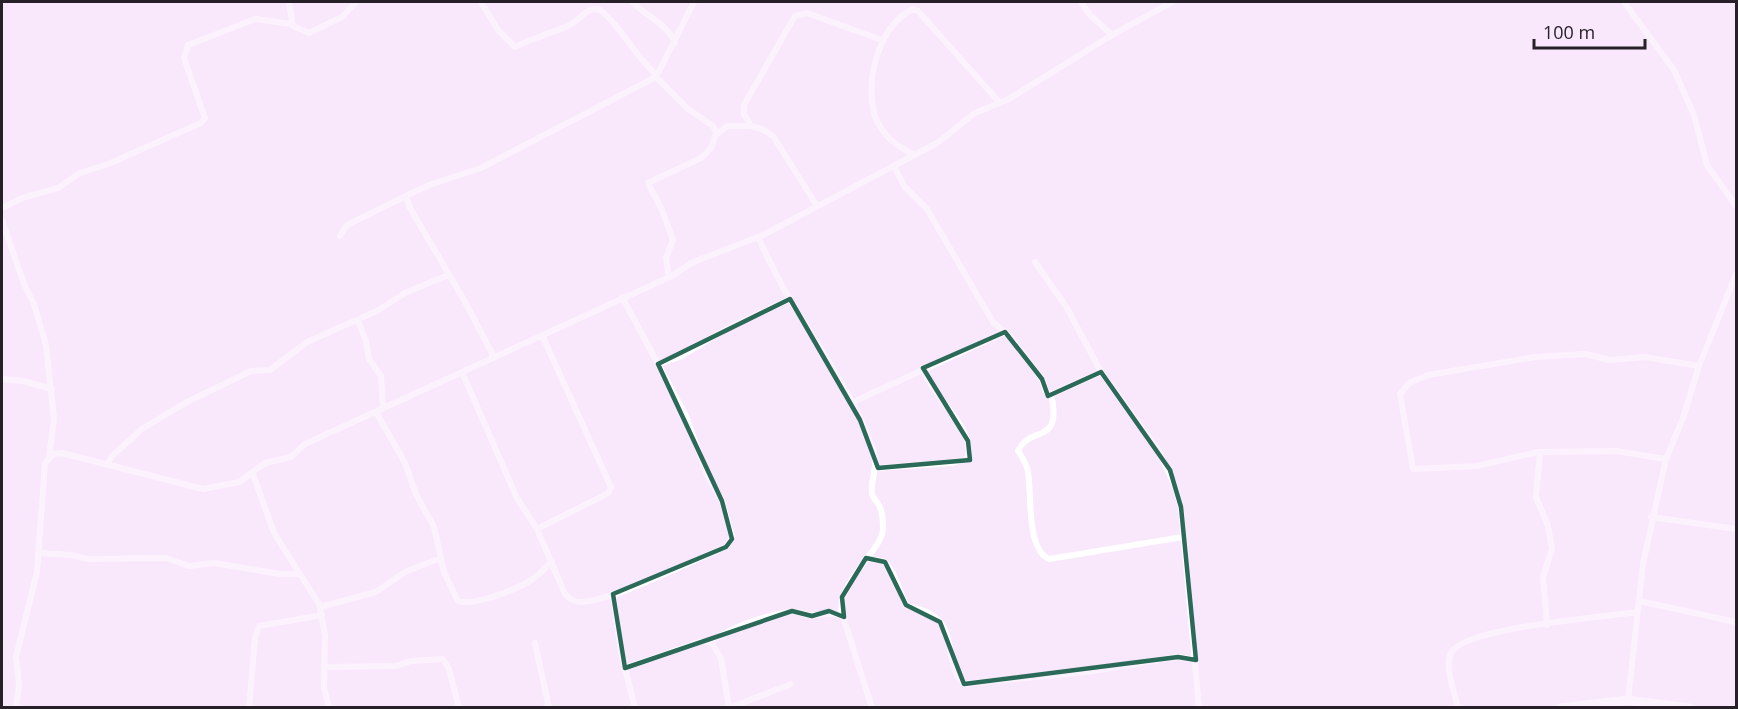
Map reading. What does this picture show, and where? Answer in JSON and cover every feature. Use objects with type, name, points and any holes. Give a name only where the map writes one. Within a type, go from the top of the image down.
[{"type":"street","points":[[289,2],[292,24]]},
{"type":"street","points":[[2,208],[22,198],[58,188],[80,173],[108,164],[201,123],[205,118],[184,58],[188,45],[255,19],[292,24],[309,33],[342,17],[356,2]]},
{"type":"street","points":[[481,2],[498,30],[515,46],[536,36],[570,26],[587,11],[600,10],[613,20],[643,63],[688,109],[713,126],[717,134]]},
{"type":"street","points":[[633,2],[649,18],[672,34],[675,43]]},
{"type":"street","points":[[340,236],[347,225],[429,185],[481,168],[657,76],[694,2]]},
{"type":"street","points":[[1081,2],[1090,15],[1112,35]]},
{"type":"street","points":[[16,708],[19,685],[16,657],[37,572],[45,463],[49,458],[62,453],[202,489],[239,482],[253,474],[265,463],[286,459],[305,444],[669,277],[691,263],[758,237],[937,143],[975,112],[1000,104],[1112,35],[1172,2]]},
{"type":"street","points":[[1624,2],[1674,70],[1694,115],[1707,165],[1737,206]]},
{"type":"street","points":[[915,155],[893,143],[883,130],[873,109],[873,72],[882,40],[901,15],[913,9],[918,11],[1000,104]]},
{"type":"street","points":[[751,126],[744,114],[744,105],[795,16],[807,13],[882,40]]},
{"type":"street","points":[[669,277],[666,258],[673,240],[662,210],[648,183],[701,158],[711,148],[717,134],[727,126],[751,126],[774,136],[818,206]]},
{"type":"street","points":[[894,166],[904,186],[932,218],[993,322],[1005,332],[1042,379],[1046,391],[1051,394],[1055,409],[1051,426],[1047,432],[1023,444],[1018,451],[1028,471],[1037,550],[1049,559],[1183,537]]},
{"type":"street","points":[[406,196],[410,208],[494,357]]},
{"type":"street","points":[[2,220],[24,284],[34,304],[46,345],[54,419],[49,458]]},
{"type":"street","points":[[758,237],[790,299],[832,365],[873,448],[876,468],[872,493],[880,507],[883,529],[881,539],[866,558],[842,597],[844,617],[872,708]]},
{"type":"street","points":[[1035,262],[1067,308],[1101,372],[1170,470],[1181,507],[1199,708]]},
{"type":"street","points":[[1628,699],[1639,601],[1652,517],[1666,459],[1683,418],[1699,366],[1737,274]]},
{"type":"street","points":[[107,465],[112,456],[142,429],[185,403],[251,371],[270,370],[308,342],[386,306],[405,293],[448,275]]},
{"type":"street","points":[[462,372],[517,498],[537,529],[565,594],[573,600],[581,602],[613,594],[726,547],[732,537],[722,501],[707,475],[686,416],[657,364],[642,330],[622,297]]},
{"type":"street","points":[[657,364],[680,357],[728,328],[790,299]]},
{"type":"street","points":[[357,320],[366,342],[369,359],[381,376],[383,408]]},
{"type":"street","points":[[851,403],[1005,332]]},
{"type":"street","points":[[537,529],[603,496],[609,492],[611,487],[542,334]]},
{"type":"street","points":[[1666,459],[1618,451],[1538,452],[1477,466],[1413,469],[1400,394],[1409,383],[1428,375],[1535,357],[1586,354],[1610,360],[1644,357],[1699,366]]},
{"type":"street","points":[[876,468],[953,463],[967,458],[968,441],[949,409],[934,393],[926,380],[923,368]]},
{"type":"street","points":[[1051,394],[1101,372]]},
{"type":"street","points":[[2,380],[23,381],[52,389]]},
{"type":"street","points":[[376,412],[405,463],[416,494],[434,527],[441,558],[454,596],[467,604],[504,593],[533,579],[552,561]]},
{"type":"street","points":[[1538,452],[1536,497],[1551,538],[1552,549],[1543,577],[1546,625]]},
{"type":"street","points":[[253,474],[274,533],[320,607],[325,634],[324,667],[329,708]]},
{"type":"street","points":[[1652,517],[1737,529]]},
{"type":"street","points":[[39,553],[71,555],[87,559],[166,558],[189,566],[214,563],[280,574],[299,574]]},
{"type":"street","points":[[320,607],[376,592],[405,572],[441,558]]},
{"type":"street","points":[[866,558],[885,562],[893,573],[906,605],[928,612],[948,633],[951,658],[964,684],[1087,672],[1178,657],[1196,660]]},
{"type":"street","points":[[613,594],[625,668],[635,708]]},
{"type":"street","points":[[1639,601],[1737,622]]},
{"type":"street","points":[[625,668],[700,642],[711,642],[722,634],[757,619],[792,611],[812,615],[829,611],[844,617]]},
{"type":"street","points":[[1458,708],[1449,656],[1461,642],[1489,633],[1638,612]]},
{"type":"street","points":[[249,708],[255,638],[259,626],[322,615]]},
{"type":"street","points":[[711,642],[721,658],[729,707],[790,684]]},
{"type":"street","points":[[535,643],[549,708]]},
{"type":"street","points":[[324,667],[396,666],[411,661],[443,659],[449,669],[459,708]]},
{"type":"street","points":[[1561,708],[1628,699],[1687,707]]},
{"type":"highlighted area","points":[[790,299],[860,420],[878,468],[953,463],[970,460],[968,441],[923,368],[1005,332],[1042,379],[1048,396],[1101,372],[1170,470],[1181,507],[1196,660],[1178,657],[964,684],[940,622],[906,605],[885,562],[866,558],[842,597],[844,617],[829,611],[812,616],[792,611],[625,668],[613,594],[726,547],[732,539],[722,501],[658,364]]}]
